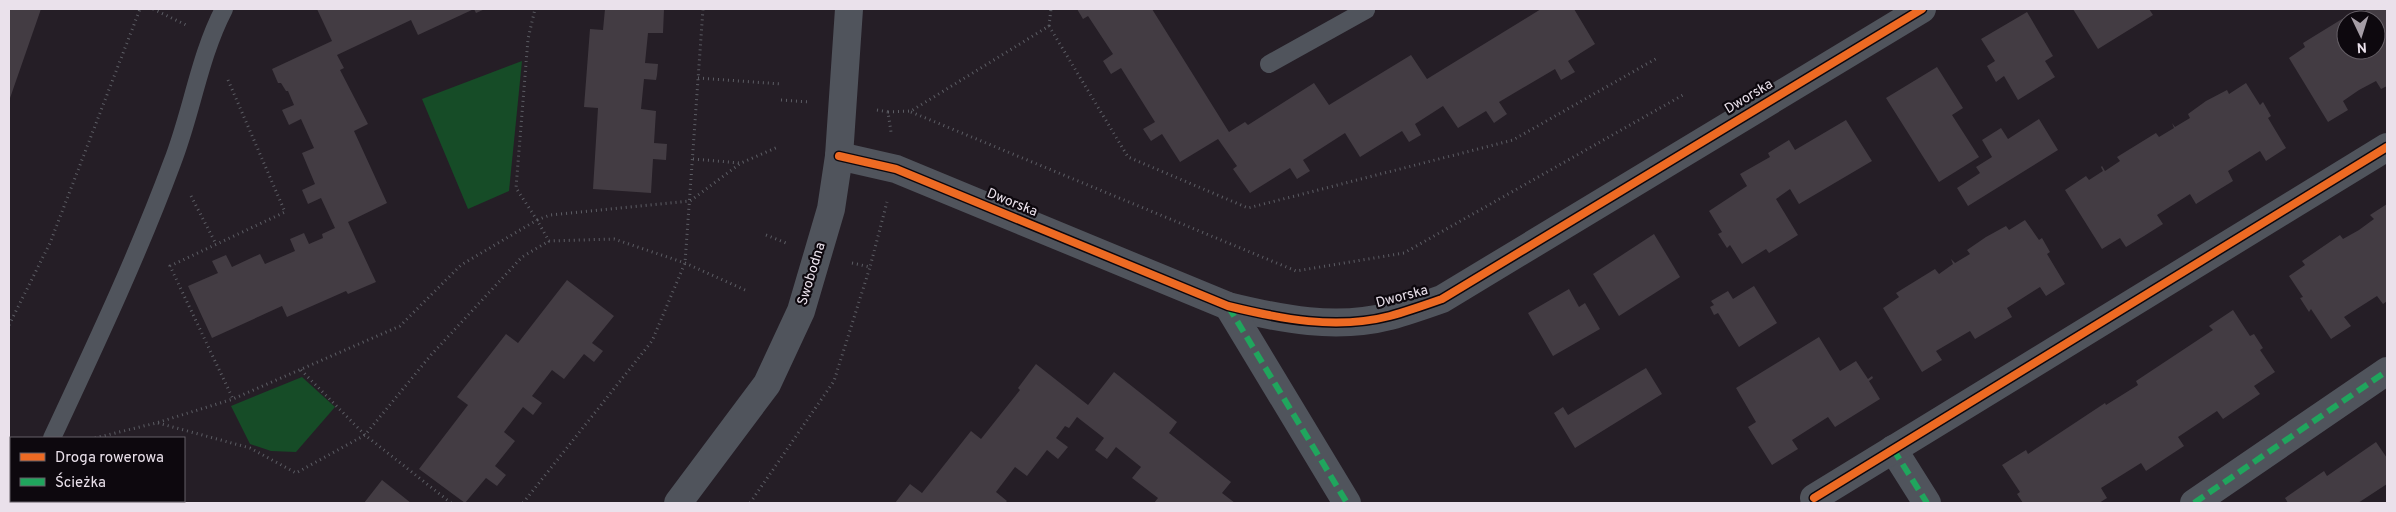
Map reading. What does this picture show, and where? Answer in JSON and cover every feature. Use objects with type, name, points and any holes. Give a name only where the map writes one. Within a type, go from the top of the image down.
[{"type":"street","name":"Swobodna","points":[[678,503],[767,384],[801,311],[831,209],[839,156],[849,9]]},
{"type":"street","name":"Dworska","points":[[839,156],[896,169],[1228,306],[1284,319],[1333,322],[1389,316],[1442,299],[1922,9]]},
{"type":"street","points":[[1814,498],[2387,146]]},
{"type":"street","points":[[1228,306],[1347,503]]},
{"type":"street","points":[[2194,503],[2387,371]]},
{"type":"street","points":[[1893,449],[1927,503]]},
{"type":"lane","points":[[52,437],[125,280],[173,162],[210,38],[224,9]]},
{"type":"lane","points":[[1269,64],[1366,10]]},
{"type":"path","points":[[9,325],[50,243],[140,9]]},
{"type":"path","points":[[153,9],[210,38],[285,212],[170,266],[233,399]]},
{"type":"path","points":[[535,9],[528,39],[516,188],[548,241]]},
{"type":"path","points":[[523,503],[652,341],[684,263],[703,9]]},
{"type":"path","points":[[1051,9],[1048,26],[1128,157],[1248,208],[1514,140],[1659,57]]},
{"type":"path","points":[[911,112],[1048,26]]},
{"type":"path","points":[[698,78],[781,84]]},
{"type":"path","points":[[888,112],[911,112],[1296,271],[1404,253],[1683,95]]},
{"type":"path","points":[[98,437],[233,399],[400,326],[461,265],[537,220],[550,215],[690,200],[741,163],[778,147]]},
{"type":"path","points":[[693,159],[741,163]]},
{"type":"path","points":[[173,162],[216,244]]},
{"type":"path","points":[[156,422],[250,448],[296,473],[365,435],[431,355],[522,257],[548,241],[614,239],[684,263],[745,290]]},
{"type":"path","points":[[750,503],[834,381],[870,268]]},
{"type":"path","points":[[301,370],[365,435],[451,503]]},
{"type":"green space","points":[[522,61],[509,191],[468,209],[422,99]]},
{"type":"green space","points":[[302,377],[335,407],[296,452],[271,451],[250,444],[231,406]]},
{"type":"building","points":[[9,9],[41,9],[9,101]]},
{"type":"building","points":[[317,9],[474,9],[418,35],[411,20],[337,55],[344,68],[340,70],[368,124],[354,131],[387,203],[348,222],[376,282],[348,294],[346,291],[287,317],[282,306],[212,338],[188,286],[218,273],[212,261],[226,255],[232,267],[260,254],[265,264],[295,251],[290,239],[304,233],[309,244],[323,238],[322,234],[335,228],[321,198],[308,204],[302,190],[315,184],[302,153],[314,148],[301,119],[289,125],[282,110],[294,105],[288,91],[286,91],[281,83],[278,83],[272,69],[332,41]]},
{"type":"building","points":[[474,9],[485,9],[476,13]]},
{"type":"building","points":[[605,9],[664,9],[663,33],[648,33],[645,63],[658,64],[657,75],[656,80],[644,79],[641,109],[656,111],[654,143],[667,144],[666,160],[653,159],[651,193],[593,189],[598,108],[584,107],[590,29],[603,30]]},
{"type":"building","points":[[1077,9],[1152,9],[1229,132],[1245,122],[1248,125],[1314,83],[1329,105],[1411,55],[1427,79],[1541,9],[1574,9],[1595,44],[1568,61],[1575,72],[1561,80],[1555,69],[1499,102],[1507,114],[1494,123],[1486,111],[1458,128],[1443,106],[1415,124],[1421,135],[1409,142],[1402,131],[1360,157],[1345,133],[1303,160],[1310,171],[1297,179],[1290,168],[1250,193],[1233,169],[1237,166],[1218,139],[1180,162],[1162,134],[1151,141],[1143,129],[1155,122],[1121,68],[1111,74],[1103,61],[1113,54],[1088,16],[1083,19]]},
{"type":"building","points":[[2073,9],[2149,9],[2153,15],[2098,49]]},
{"type":"building","points":[[2387,9],[2387,86],[2381,89],[2376,81],[2359,90],[2343,101],[2348,110],[2328,122],[2289,58],[2305,47],[2303,43],[2336,23],[2336,60],[2386,60],[2386,10],[2366,10]]},
{"type":"building","points":[[2027,12],[2053,56],[2045,61],[2055,77],[2018,100],[2004,76],[1996,82],[1987,66],[1995,61],[1981,39]]},
{"type":"building","points":[[1937,67],[1963,108],[1952,115],[1979,157],[1939,182],[1886,98]]},
{"type":"building","points":[[2246,83],[2260,105],[2263,102],[2271,116],[2268,118],[2286,148],[2266,161],[2260,151],[2228,171],[2233,181],[2196,204],[2190,194],[2157,215],[2163,224],[2144,236],[2126,247],[2120,238],[2102,249],[2065,190],[2086,176],[2089,180],[2103,171],[2102,166],[2105,171],[2120,161],[2117,157],[2156,133],[2159,137],[2174,128],[2172,123],[2175,127],[2190,118],[2188,114],[2206,101],[2227,90],[2229,94]]},
{"type":"building","points":[[2039,119],[2058,150],[1968,206],[1957,188],[1980,173],[1976,167],[1992,157],[1982,140],[2001,128],[2008,139]]},
{"type":"building","points":[[1846,120],[1872,161],[1799,204],[1790,189],[1776,199],[1798,235],[1769,253],[1766,249],[1742,264],[1730,245],[1727,248],[1718,234],[1722,232],[1709,211],[1747,186],[1740,174],[1770,157],[1768,153],[1789,140],[1795,150]]},
{"type":"building","points":[[2387,204],[2387,301],[2383,304],[2377,296],[2344,317],[2351,326],[2331,339],[2311,309],[2309,312],[2300,298],[2303,297],[2289,276],[2305,265],[2302,261],[2340,235],[2343,239],[2374,219],[2370,215]]},
{"type":"building","points":[[2025,220],[2039,240],[2042,238],[2050,252],[2047,254],[2065,284],[2046,296],[2040,287],[2007,308],[2012,317],[1975,339],[1970,331],[1936,351],[1942,360],[1922,372],[1883,308],[1899,297],[1896,293],[1935,269],[1939,274],[1953,264],[1951,259],[1955,263],[1970,254],[1967,250],[1986,237],[2006,226],[2009,230]]},
{"type":"building","points":[[1654,234],[1680,277],[1619,316],[1593,274]]},
{"type":"building","points":[[567,280],[614,316],[592,343],[603,351],[594,362],[584,354],[564,379],[552,370],[532,396],[542,403],[533,415],[523,407],[504,432],[515,441],[495,466],[506,475],[497,486],[486,478],[465,503],[419,469],[468,405],[457,397],[506,334],[518,343]]},
{"type":"building","points":[[1754,286],[1777,323],[1739,347],[1718,313],[1714,315],[1710,307],[1714,305],[1711,301],[1728,291],[1733,299]]},
{"type":"building","points":[[1569,289],[1579,307],[1585,303],[1600,329],[1553,356],[1528,313]]},
{"type":"building","points":[[2233,310],[2250,336],[2254,334],[2263,348],[2260,350],[2275,372],[2254,386],[2260,394],[2223,419],[2217,411],[2178,437],[2184,446],[2146,471],[2141,463],[2101,488],[2107,498],[2099,503],[2023,503],[2017,494],[2020,492],[2002,465],[2026,450],[2028,454],[2105,403],[2106,405],[2138,385],[2136,381],[2213,330],[2209,326]]},
{"type":"building","points":[[1819,337],[1840,371],[1856,361],[1868,379],[1872,376],[1873,378],[1869,381],[1880,399],[1835,427],[1828,417],[1792,440],[1798,449],[1772,465],[1748,427],[1756,422],[1736,388]]},
{"type":"building","points":[[1036,364],[1088,405],[1114,372],[1177,422],[1169,433],[1231,482],[1222,493],[1235,503],[1154,503],[1158,498],[1132,478],[1141,467],[1116,447],[1107,459],[1095,450],[1104,438],[1077,417],[1069,428],[1065,426],[1056,438],[1068,447],[1058,459],[1047,450],[1027,476],[1015,467],[996,492],[1007,501],[1005,503],[895,503],[910,484],[922,493],[971,431],[981,439],[1020,390],[1018,388]]},
{"type":"building","points":[[1646,368],[1662,394],[1575,448],[1554,413],[1563,407],[1568,415]]},
{"type":"building","points":[[2376,442],[2387,458],[2387,484],[2358,503],[2288,503],[2285,498],[2324,471],[2327,476]]},
{"type":"building","points":[[382,480],[411,503],[364,503]]},
{"type":"building","points":[[154,502],[155,503],[66,503]]},
{"type":"marked path","points":[[1228,306],[1347,503]]},
{"type":"marked path","points":[[2194,503],[2387,371]]},
{"type":"marked path","points":[[1893,449],[1927,503]]},
{"type":"cycle path","points":[[839,156],[896,169],[1228,306],[1288,319],[1329,322],[1370,320],[1397,314],[1442,299],[1922,9]]},
{"type":"cycle path","points":[[1814,498],[2387,147]]}]
